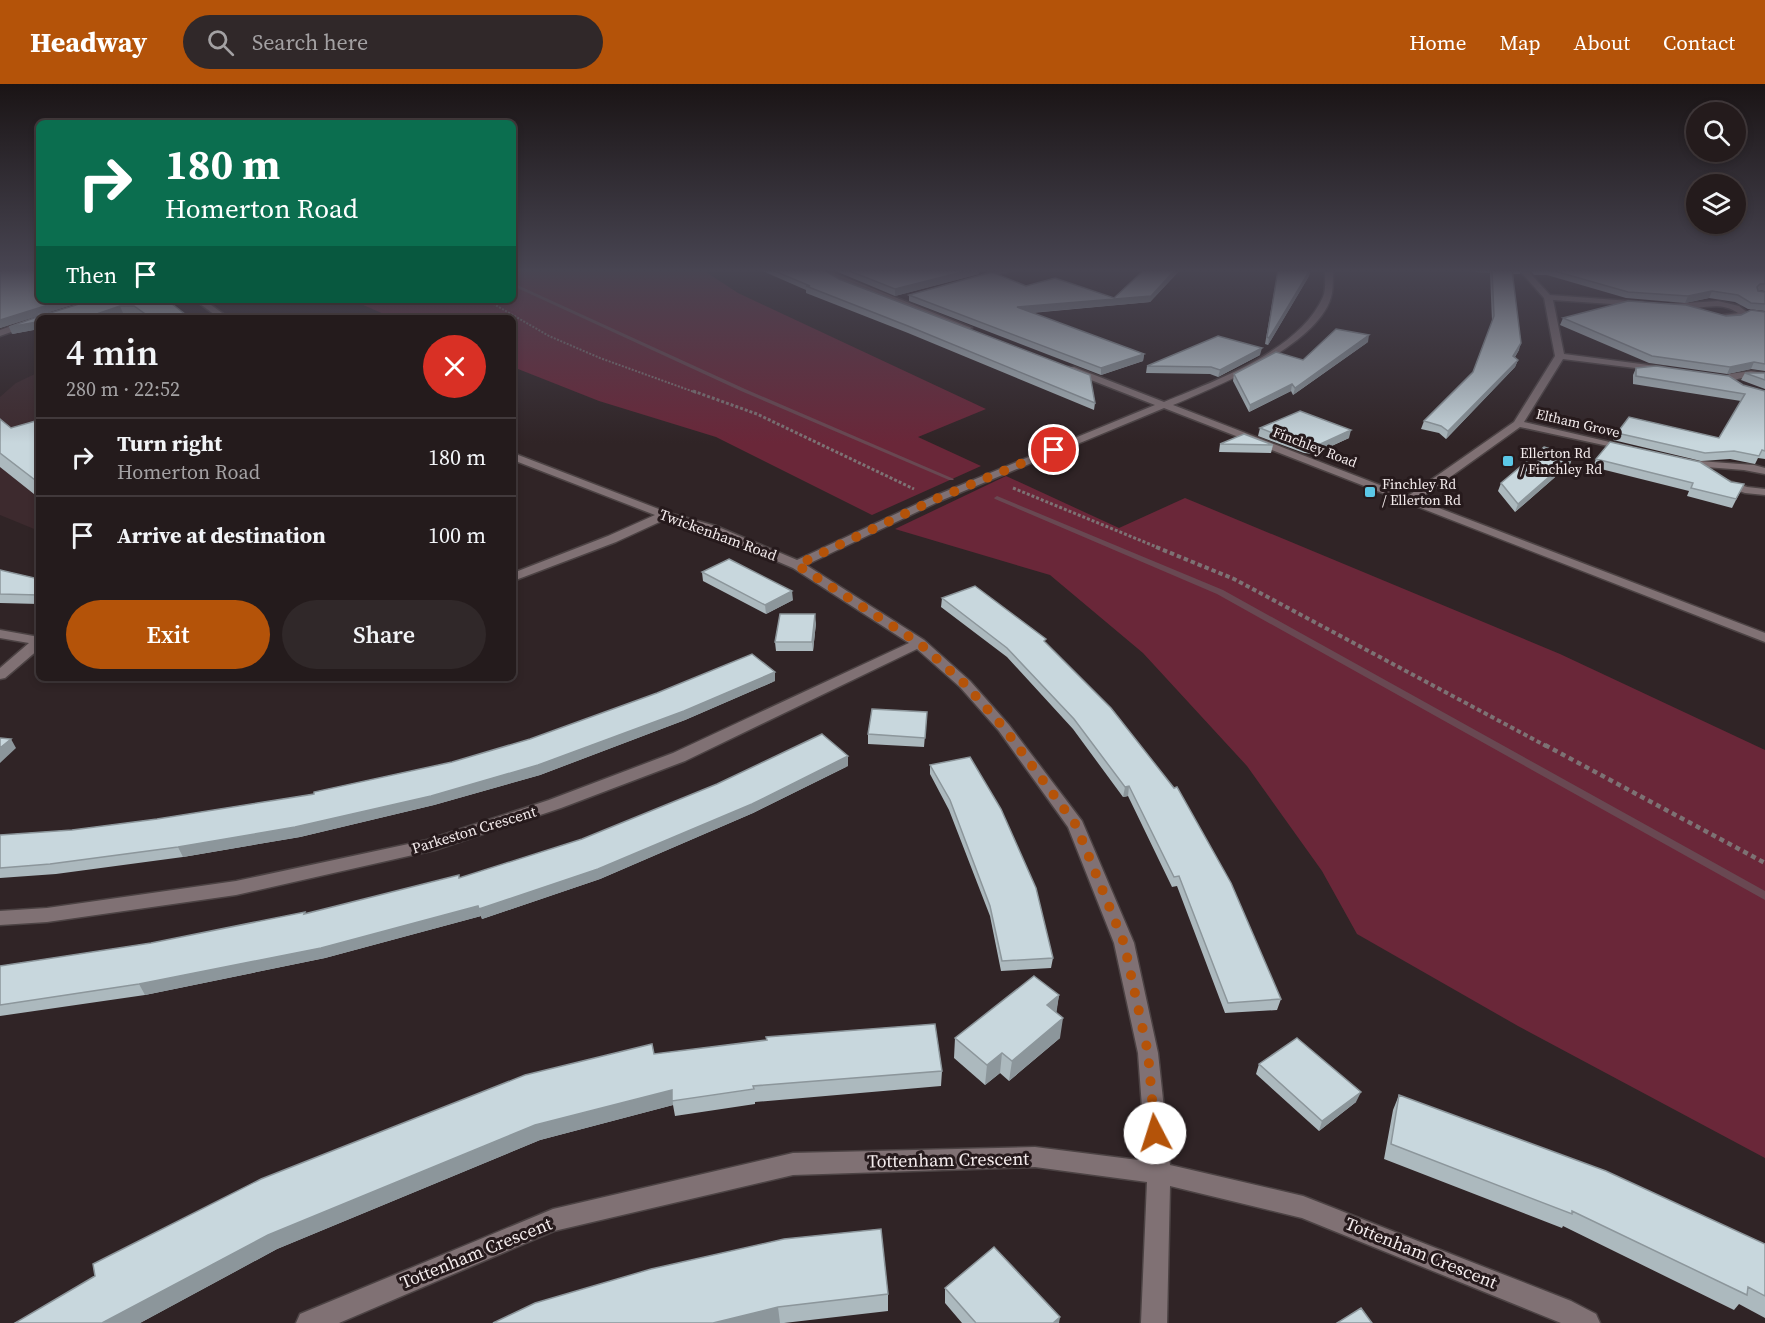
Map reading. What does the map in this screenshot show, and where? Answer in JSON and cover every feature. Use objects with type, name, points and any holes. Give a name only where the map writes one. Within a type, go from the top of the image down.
[{"type":"street","points":[[0,333],[15,328]]},
{"type":"street","points":[[967,328],[975,331]]},
{"type":"street","points":[[797,565],[936,499],[1222,381],[1277,351],[1304,328]]},
{"type":"street","points":[[1410,500],[1518,424],[1560,356],[1554,328]]},
{"type":"street","points":[[1560,356],[1673,372]]},
{"type":"street","name":"Finchley Road","points":[[1064,366],[1765,638]]},
{"type":"street","points":[[1719,378],[1733,382],[1731,376],[1765,376]]},
{"type":"street","name":"Eltham Grove","points":[[1518,424],[1644,453]]},
{"type":"street","name":"Twickenham Road","points":[[516,457],[665,515],[712,529],[797,565],[919,643],[965,684],[1004,728],[1076,825],[1124,943],[1148,1053],[1158,1173],[1154,1323]]},
{"type":"street","points":[[1678,461],[1701,466],[1730,464],[1765,471]]},
{"type":"street","points":[[1701,466],[1732,486],[1765,492]]},
{"type":"street","points":[[516,576],[612,539],[665,515]]},
{"type":"street","points":[[0,634],[36,640]]},
{"type":"street","name":"Parkeston Crescent","points":[[0,918],[47,915],[236,888],[429,846],[555,804],[679,757],[919,643]]},
{"type":"street","points":[[0,675],[36,644]]},
{"type":"street","name":"Tottenham Crescent","points":[[309,1323],[553,1220],[793,1164],[1035,1157],[1158,1173],[1303,1207],[1562,1310],[1587,1323]]},
{"type":"path","points":[[535,328],[569,345],[669,384],[757,414],[936,499]]},
{"type":"path","points":[[987,477],[1108,530],[1181,556],[1234,579],[1765,863]]},
{"type":"shaded area","points":[[516,328],[812,328],[986,409],[918,437],[981,466],[872,515],[716,437],[599,401],[516,368]]},
{"type":"shaded area","points":[[36,373],[36,530],[0,515],[0,397],[16,383]]},
{"type":"shaded area","points":[[1006,476],[1119,528],[1185,498],[1560,654],[1765,750],[1765,1158],[1518,1026],[1357,934],[1322,871],[1247,766],[1143,653],[1050,575],[895,529]]},
{"type":"building","points":[[912,328],[967,328],[1090,375],[1095,403]]},
{"type":"building","points":[[995,328],[1073,328],[1144,354],[1101,368]]},
{"type":"building","points":[[1269,328],[1275,328],[1269,338],[1267,337]]},
{"type":"building","points":[[1490,328],[1519,328],[1521,343],[1513,356],[1518,360],[1448,431],[1441,426],[1424,421],[1473,372]]},
{"type":"building","points":[[1586,328],[1765,328],[1765,364],[1754,362],[1730,367],[1652,356]]},
{"type":"building","points":[[1336,329],[1369,335],[1295,388],[1292,384],[1250,405],[1234,374],[1276,352],[1303,360]]},
{"type":"building","points":[[1218,336],[1262,348],[1220,370],[1211,367],[1147,366]]},
{"type":"building","points":[[1656,366],[1729,376],[1743,385],[1765,391],[1765,451],[1762,450],[1759,456],[1734,451],[1705,453],[1617,433],[1629,417],[1719,438],[1745,394],[1636,376],[1636,368]]},
{"type":"building","points":[[1745,373],[1765,373],[1765,380]]},
{"type":"building","points":[[1300,411],[1351,430],[1316,446],[1306,446],[1260,428]]},
{"type":"building","points":[[0,419],[11,428],[36,421],[36,481],[0,453]]},
{"type":"building","points":[[1244,434],[1273,445],[1220,444]]},
{"type":"building","points":[[1610,442],[1700,462],[1731,482],[1744,484],[1736,499],[1691,488],[1693,483],[1596,459]]},
{"type":"building","points":[[1544,447],[1573,456],[1518,504],[1501,483]]},
{"type":"building","points":[[729,559],[792,591],[765,605],[702,572]]},
{"type":"building","points":[[0,570],[36,578],[36,595],[0,594]]},
{"type":"building","points":[[975,586],[1046,639],[1044,641],[1111,708],[1174,788],[1177,787],[1231,883],[1281,999],[1228,1003],[1179,876],[1174,877],[1129,786],[1125,787],[1074,719],[1007,648],[942,598]]},
{"type":"building","points":[[780,614],[815,614],[812,642],[775,642]]},
{"type":"building","points":[[752,654],[775,672],[684,711],[538,765],[431,796],[295,827],[178,847],[50,864],[0,868],[0,835],[72,830],[157,819],[314,794],[314,792],[452,762],[530,739],[657,693]]},
{"type":"building","points":[[872,709],[927,712],[925,738],[868,734]]},
{"type":"building","points":[[822,734],[848,756],[752,804],[598,869],[479,909],[478,906],[321,948],[139,984],[0,1005],[0,966],[151,943],[305,912],[304,914],[459,875],[459,878],[582,839],[717,784]]},
{"type":"building","points":[[0,738],[11,739],[0,748]]},
{"type":"building","points":[[970,757],[1001,809],[1036,888],[1053,958],[1002,961],[990,906],[950,800],[930,765]]},
{"type":"building","points":[[1034,976],[1059,995],[1047,1005],[1063,1018],[1012,1061],[1002,1053],[987,1065],[955,1038]]},
{"type":"building","points":[[935,1024],[942,1071],[753,1086],[754,1089],[672,1101],[672,1090],[535,1125],[268,1235],[102,1323],[15,1323],[95,1276],[93,1264],[261,1179],[525,1075],[652,1044],[654,1054],[767,1040],[766,1037]]},
{"type":"building","points":[[1297,1038],[1361,1092],[1322,1121],[1259,1064]]},
{"type":"building","points":[[1399,1095],[1606,1171],[1765,1244],[1765,1296],[1748,1287],[1747,1295],[1572,1211],[1572,1214],[1391,1144]]},
{"type":"building","points":[[881,1229],[888,1294],[778,1307],[713,1323],[493,1323],[535,1303],[651,1269],[784,1239]]},
{"type":"building","points":[[994,1247],[1060,1317],[1053,1323],[976,1323],[945,1288]]},
{"type":"building","points":[[1361,1308],[1372,1323],[1337,1323]]},
{"type":"waterway","points":[[608,328],[743,390],[951,479]]},
{"type":"waterway","points":[[997,498],[1220,592],[1765,896]]},
{"type":"place","name":"Ellerton Rd / Finchley Rd","points":[[1508,461]]},
{"type":"place","name":"Finchley Rd / Ellerton Rd","points":[[1370,492]]},
{"type":"route","points":[[1054,450],[936,499],[797,565],[919,643],[965,684],[1004,728],[1076,825],[1124,943],[1148,1053],[1155,1133]]}]
